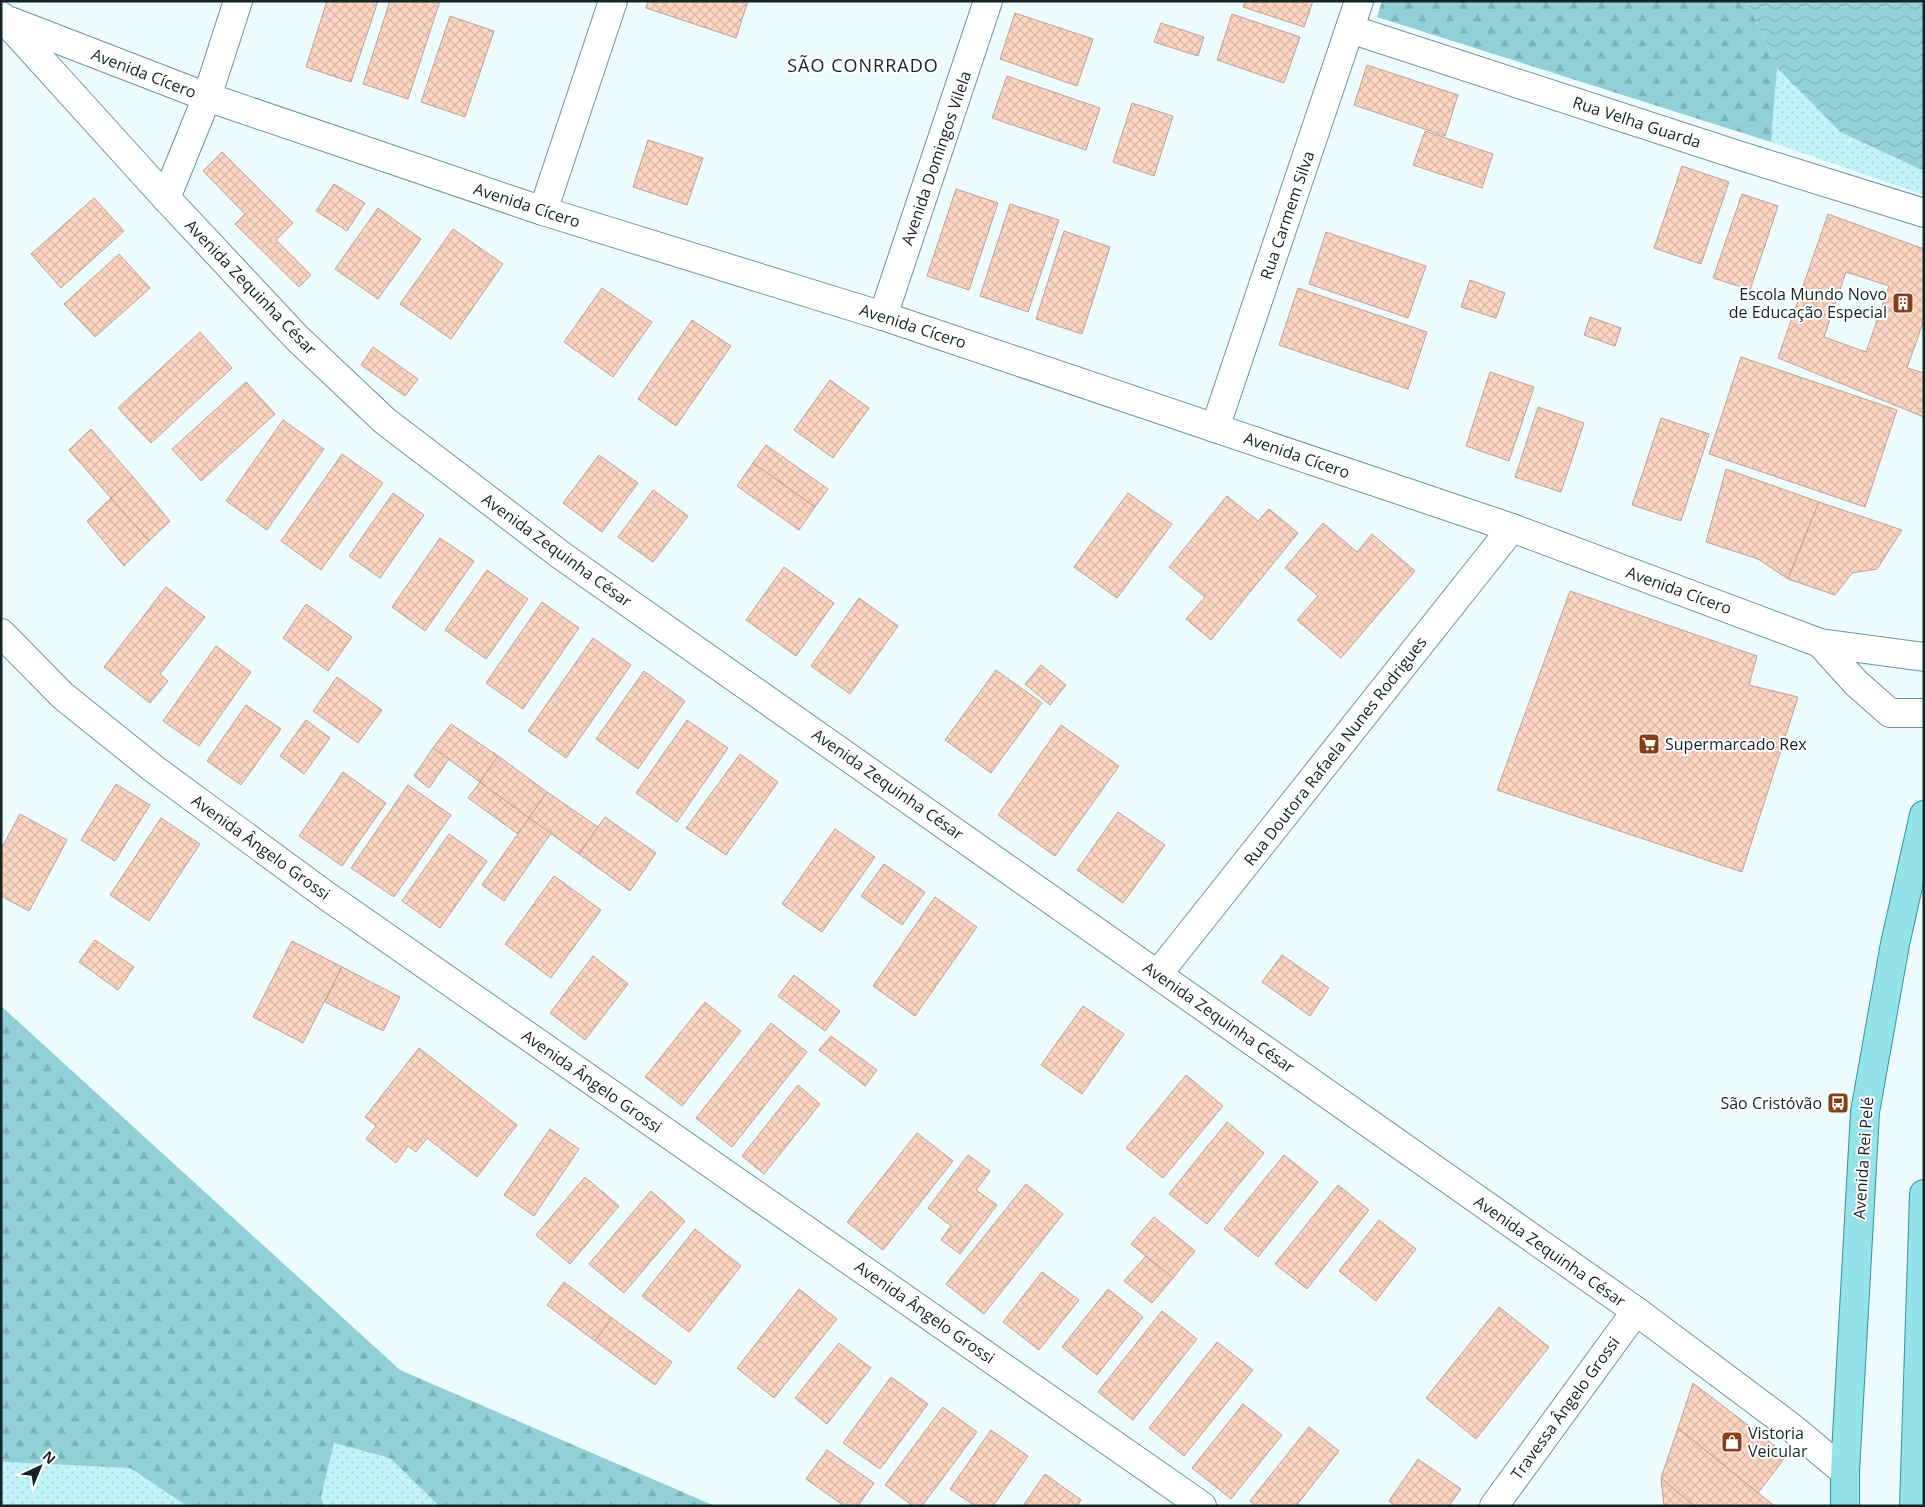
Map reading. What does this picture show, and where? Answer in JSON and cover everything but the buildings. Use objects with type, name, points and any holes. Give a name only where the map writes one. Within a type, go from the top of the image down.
[{"type":"main road","name":"Avenida Rei Pelé","points":[[1845,1506],[1845,1472],[1865,1112],[1895,944],[1924,815]]},
{"type":"main road","points":[[1914,1506],[1924,1194]]},
{"type":"street","points":[[166,198],[207,97],[238,1]]},
{"type":"street","points":[[543,211],[613,1]]},
{"type":"street","name":"Avenida Domingos Vilela","points":[[883,316],[988,1]]},
{"type":"street","name":"Rua Carmem Silva","points":[[1215,428],[1360,1]]},
{"type":"street","name":"Avenida Cícero","points":[[2,17],[207,97],[543,211],[883,316],[1512,528],[1820,643],[1924,657]]},
{"type":"street","name":"Avenida Zequinha César","points":[[2,17],[166,198],[297,338],[385,421],[562,556],[1636,1311],[1792,1427],[1845,1472]]},
{"type":"street","name":"Rua Velha Guarda","points":[[1350,29],[1924,213]]},
{"type":"street","name":"Rua Doutora Rafaela Nunes Rodrigues","points":[[1158,974],[1512,528]]},
{"type":"street","name":"Avenida Ângelo Grossi","points":[[1,633],[63,696],[154,769],[316,888],[1202,1506]]},
{"type":"street","name":"Avenida Cícero","points":[[1820,643],[1856,682],[1890,713],[1924,713]]},
{"type":"street","name":"Travessa Ângelo Grossi","points":[[1494,1506],[1636,1311]]},
{"type":"shaded area","points":[[1777,68],[1840,132],[1924,171],[1924,195],[1771,142]]},
{"type":"shaded area","points":[[334,1443],[390,1458],[439,1506],[324,1506],[321,1497]]},
{"type":"shaded area","points":[[1,1460],[5,1462],[130,1468],[187,1506],[1,1506]]},
{"type":"green space","points":[[1382,1],[1747,1],[1777,68],[1771,142],[1377,17]]},
{"type":"green space","points":[[1,1006],[400,1370],[715,1506],[439,1506],[390,1458],[334,1443],[321,1497],[324,1506],[187,1506],[130,1468],[5,1462],[1,1460]]},
{"type":"water","points":[[1747,1],[1924,1],[1924,171],[1840,132],[1777,68]]},
{"type":"place","name":"Escola Mundo Novo de Educação Especial","points":[[1903,303]]},
{"type":"place","name":"Supermarcado Rex","points":[[1649,744]]},
{"type":"place","name":"São Cristóvão","points":[[1838,1103]]},
{"type":"place","name":"Vistoria Veicular","points":[[1732,1442]]},
{"type":"district","name":"SÃO CONRRADO","points":[[863,66]]}]
